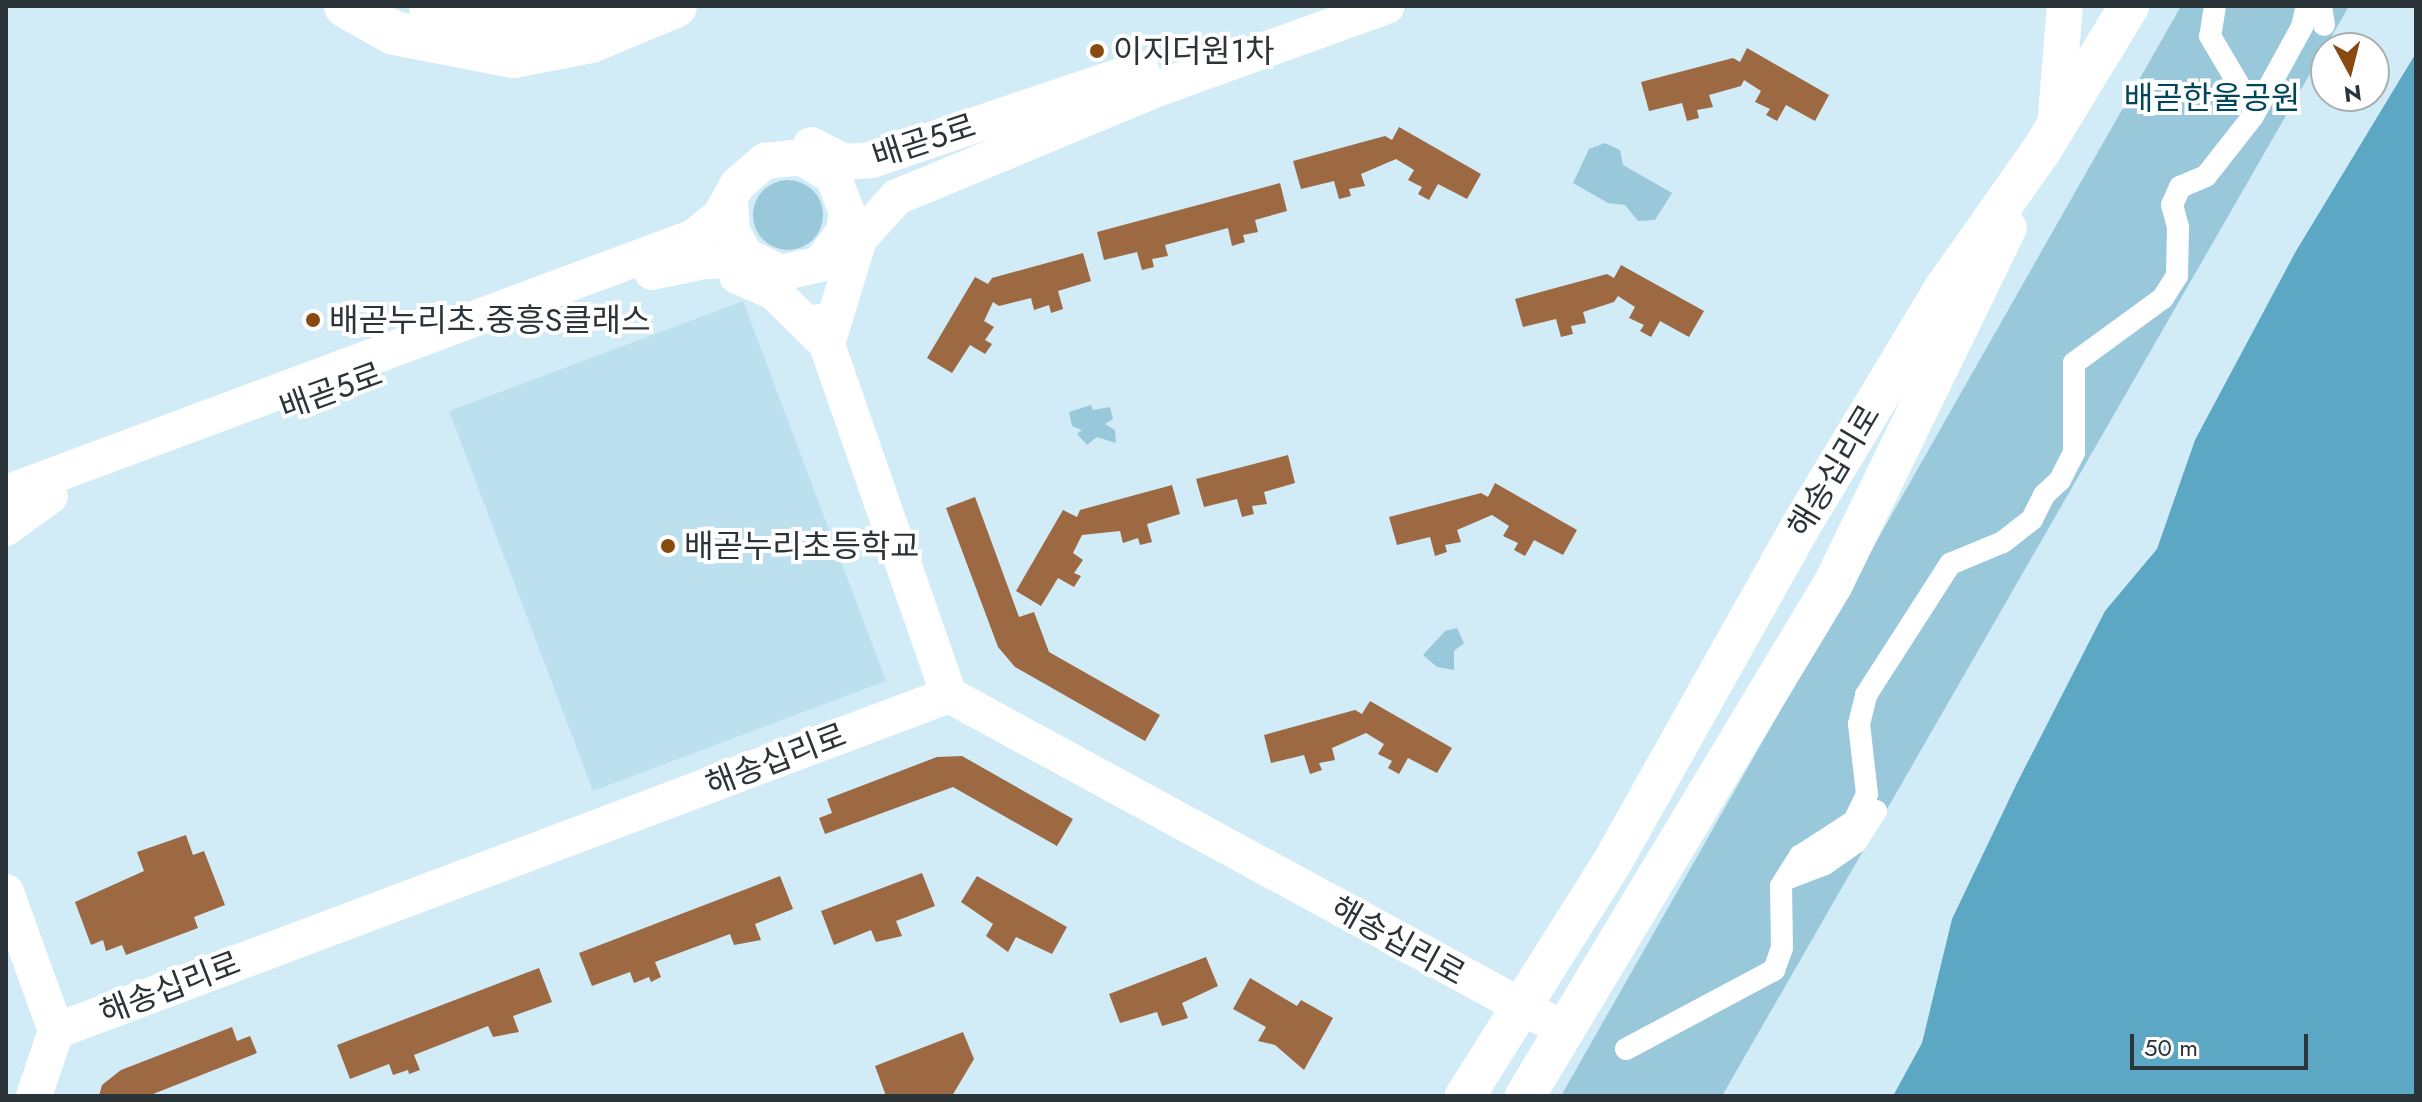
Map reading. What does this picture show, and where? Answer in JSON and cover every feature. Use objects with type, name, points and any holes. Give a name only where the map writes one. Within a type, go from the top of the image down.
[{"type":"highway","points":[[346,6],[394,33],[514,56],[591,41],[675,6]]},
{"type":"highway","points":[[431,6],[457,18],[552,23],[593,6]]},
{"type":"main road","name":"해송십리로","points":[[1465,1096],[1523,1009],[1929,313],[2048,139],[2129,6]]},
{"type":"main road","name":"해송십리로","points":[[1529,1095],[1833,584],[1972,307],[2048,139]]},
{"type":"street","name":"배곧5로","points":[[611,278],[704,261],[752,260],[781,273],[802,272],[835,250],[845,227],[867,201],[916,176],[1321,6]]},
{"type":"street","name":"배곧5로","points":[[611,278],[691,220],[714,197],[732,166],[757,145],[801,142],[844,162],[872,160],[1387,6]]},
{"type":"street","points":[[2048,139],[2065,6]]},
{"type":"street","points":[[2210,36],[2215,6]]},
{"type":"street","points":[[1626,1049],[1774,970],[1782,948],[1786,879],[1825,864],[1856,842],[1876,810],[1877,785],[1859,724],[1866,695],[1950,564],[2003,542],[2032,519],[2044,495],[2060,480],[2074,453],[2074,363],[2163,298],[2177,276],[2178,227],[2172,205],[2180,187],[2206,176],[2255,112],[2302,27],[2307,6]]},
{"type":"street","points":[[2192,9],[2255,112]]},
{"type":"street","name":"배곧5로","points":[[6,513],[48,487],[611,278],[694,237],[730,203],[749,171],[765,161],[801,157],[826,171],[849,175],[875,171],[1145,80]]},
{"type":"street","points":[[827,344],[859,239],[897,197],[1145,80]]},
{"type":"street","name":"배곧5로","points":[[826,171],[842,192],[845,227]]},
{"type":"street","points":[[730,203],[734,239],[752,260]]},
{"type":"street","points":[[802,272],[949,695]]},
{"type":"street","points":[[611,278],[704,273],[738,276],[774,292],[827,344]]},
{"type":"street","points":[[6,482],[48,487]]},
{"type":"street","name":"배곧5로","points":[[6,493],[48,487]]},
{"type":"street","points":[[6,528],[48,487]]},
{"type":"street","name":"해송십리로","points":[[56,1031],[949,695],[1565,1030]]},
{"type":"street","points":[[6,892],[56,1031],[34,1096]]},
{"type":"shaded area","points":[[2416,53],[2416,1096],[1893,1096],[1922,1043],[1952,919],[2017,783],[2105,611],[2157,549],[2195,440],[2296,251],[2380,112],[2390,112],[2390,96]]},
{"type":"shaded area","name":"배곧누리초등학교","points":[[743,301],[886,681],[593,791],[449,411]]},
{"type":"green space","name":"배곧한울공원","points":[[2181,6],[2349,6],[2334,32],[2310,32],[2310,74],[1722,1096],[1561,1096]]},
{"type":"green space","points":[[1605,143],[1620,150],[1623,165],[1672,193],[1655,220],[1638,221],[1625,205],[1608,203],[1573,183],[1589,149]]},
{"type":"green space","points":[[788,180],[813,190],[823,215],[813,240],[788,250],[763,240],[753,215],[763,190]]},
{"type":"green space","points":[[1091,405],[1093,410],[1110,407],[1113,419],[1105,424],[1115,430],[1116,443],[1097,437],[1087,445],[1077,434],[1082,430],[1072,426],[1069,412]]},
{"type":"green space","points":[[1457,628],[1464,643],[1454,651],[1454,670],[1437,667],[1423,655],[1445,631]]},
{"type":"building","points":[[1747,48],[1829,95],[1815,121],[1786,105],[1777,121],[1766,115],[1770,109],[1755,102],[1761,91],[1744,80],[1741,86],[1709,95],[1713,107],[1697,110],[1699,118],[1687,121],[1682,103],[1649,111],[1641,82],[1733,58],[1740,62]]},
{"type":"building","points":[[1399,127],[1481,174],[1467,199],[1438,184],[1429,200],[1418,194],[1422,187],[1408,180],[1414,170],[1396,159],[1361,174],[1365,186],[1349,189],[1351,196],[1339,199],[1334,181],[1301,189],[1293,161],[1385,136],[1392,140]]},
{"type":"building","points":[[1280,183],[1287,211],[1255,220],[1258,232],[1243,235],[1245,242],[1232,246],[1228,228],[1165,245],[1168,256],[1152,259],[1154,267],[1142,270],[1137,252],[1104,260],[1097,232]]},
{"type":"building","points":[[1083,253],[1091,281],[1058,291],[1063,309],[1051,313],[1049,305],[1034,310],[1031,298],[999,306],[993,302],[984,321],[994,327],[985,340],[992,344],[985,354],[970,345],[952,373],[927,358],[975,277],[988,284],[992,278]]},
{"type":"building","points":[[1621,265],[1704,311],[1689,337],[1660,321],[1651,337],[1640,331],[1644,325],[1629,318],[1635,307],[1618,296],[1614,302],[1583,312],[1586,323],[1571,326],[1573,334],[1561,337],[1556,319],[1523,327],[1515,299],[1607,274],[1614,278]]},
{"type":"building","points":[[1288,455],[1295,483],[1264,492],[1267,504],[1252,506],[1254,514],[1242,517],[1237,499],[1204,507],[1196,479]]},
{"type":"building","points":[[1495,483],[1577,530],[1563,555],[1534,540],[1525,556],[1514,550],[1518,543],[1503,536],[1509,526],[1492,515],[1457,530],[1461,542],[1445,545],[1447,552],[1435,556],[1430,537],[1397,545],[1389,517],[1481,493],[1488,497]]},
{"type":"building","points":[[1172,485],[1180,514],[1147,524],[1152,542],[1140,545],[1138,538],[1123,543],[1120,531],[1082,535],[1073,553],[1083,560],[1074,573],[1081,576],[1074,587],[1058,578],[1041,606],[1016,591],[1063,510],[1077,517],[1080,510]]},
{"type":"building","points":[[975,497],[1019,617],[1034,612],[1049,652],[1160,715],[1145,741],[1015,667],[998,647],[946,508]]},
{"type":"building","points":[[1370,701],[1452,748],[1437,773],[1408,758],[1399,774],[1388,768],[1392,761],[1378,754],[1384,744],[1366,733],[1332,748],[1335,760],[1319,763],[1322,770],[1310,774],[1304,755],[1271,763],[1264,735],[1355,710],[1362,714]]},
{"type":"building","points":[[962,756],[1073,819],[1057,846],[953,787],[825,834],[819,818],[832,813],[827,799],[937,757]]},
{"type":"building","points":[[186,835],[193,855],[204,851],[225,905],[194,917],[198,928],[126,955],[122,945],[106,951],[103,940],[91,945],[75,902],[144,871],[137,852]]},
{"type":"building","points":[[922,873],[935,906],[896,921],[902,936],[876,942],[871,930],[834,945],[821,911]]},
{"type":"building","points":[[780,876],[793,909],[755,924],[761,940],[734,945],[730,934],[655,962],[661,977],[651,982],[649,977],[634,983],[630,972],[592,986],[579,953]]},
{"type":"building","points":[[977,876],[1067,927],[1052,954],[1016,937],[1008,952],[986,936],[993,924],[961,902]]},
{"type":"building","points":[[1206,957],[1218,986],[1182,1003],[1188,1018],[1162,1026],[1157,1012],[1120,1023],[1109,994]]},
{"type":"building","points":[[539,968],[552,1002],[513,1016],[519,1032],[493,1037],[488,1026],[414,1055],[420,1070],[393,1075],[389,1064],[350,1079],[337,1045]]},
{"type":"building","points":[[1250,978],[1297,1006],[1301,1000],[1333,1018],[1304,1070],[1275,1045],[1258,1041],[1266,1027],[1233,1009]]},
{"type":"building","points":[[232,1027],[237,1041],[250,1036],[257,1053],[148,1096],[99,1096],[102,1085],[121,1070]]},
{"type":"building","points":[[963,1032],[974,1059],[952,1096],[886,1096],[875,1066]]},
{"type":"place","name":"이지더원1차","points":[[1097,51]]},
{"type":"place","name":"배곧누리초.중흥S클래스","points":[[313,320]]},
{"type":"place","name":"배곧누리초등학교","points":[[668,546]]}]
